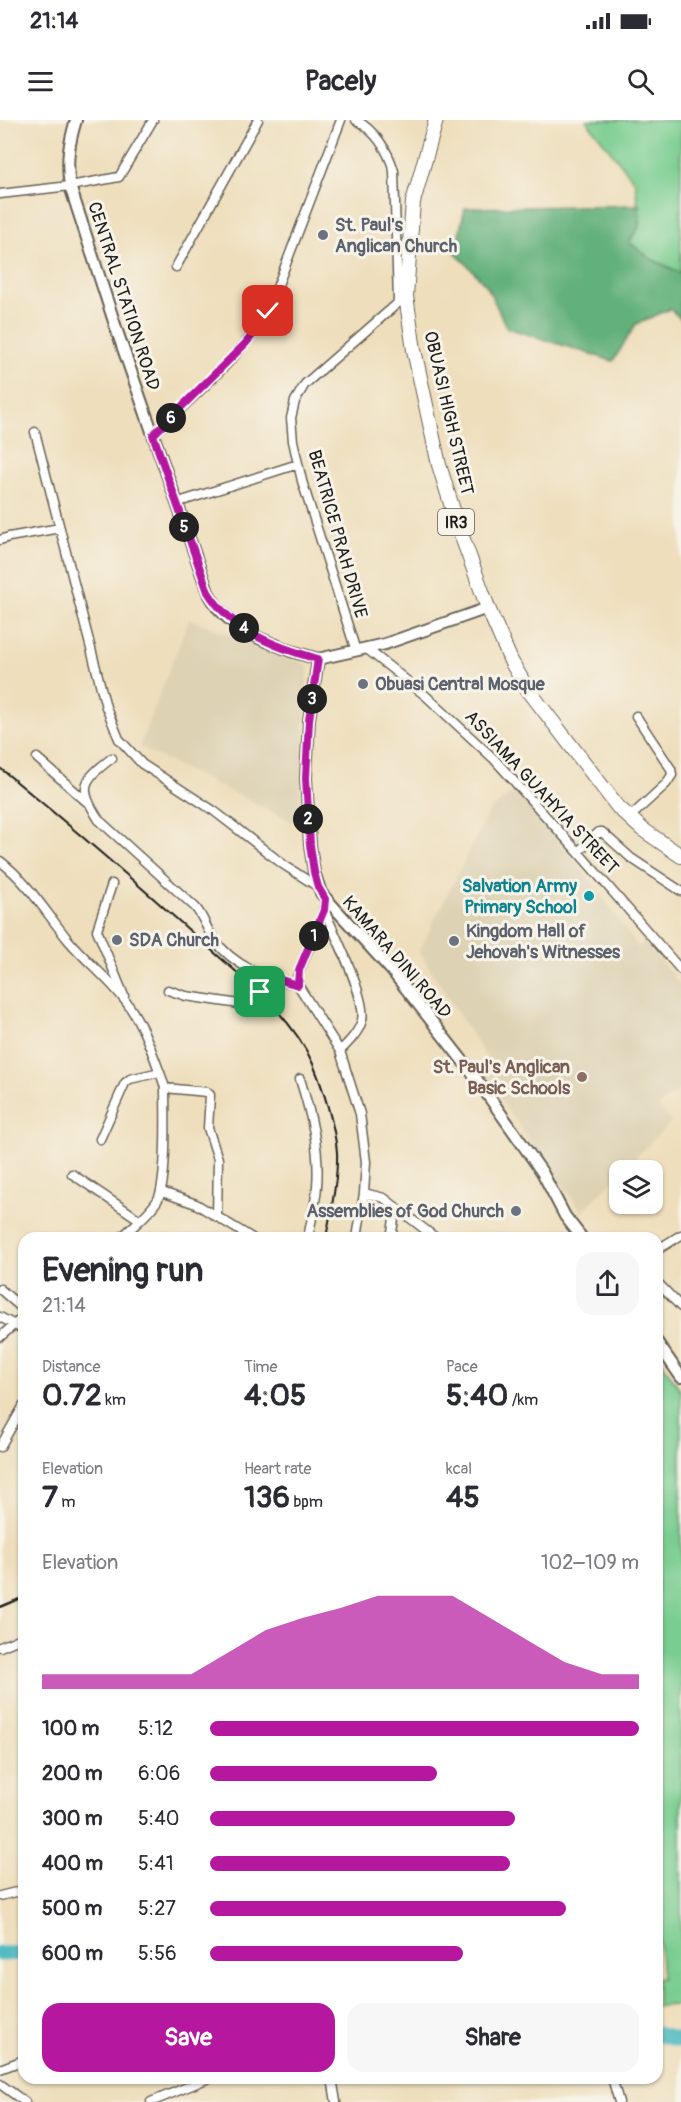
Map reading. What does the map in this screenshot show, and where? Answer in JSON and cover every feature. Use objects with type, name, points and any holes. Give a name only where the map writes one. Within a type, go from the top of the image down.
[{"type":"main road","name":"OBUASI HIGH STREET","points":[[436,120],[413,202],[402,299],[439,465],[457,523],[488,608],[511,661],[526,687],[618,807],[654,838],[681,856]]},
{"type":"street","name":"CENTRAL STATION ROAD","points":[[76,120],[68,146],[70,186],[118,334],[208,592],[217,607],[230,620],[259,638],[318,659]]},
{"type":"street","points":[[0,194],[70,186],[119,177],[153,120]]},
{"type":"street","points":[[176,267],[258,120]]},
{"type":"street","points":[[153,435],[259,327],[268,311],[341,120]]},
{"type":"street","points":[[356,120],[383,144],[391,159],[394,171],[402,299]]},
{"type":"street","name":"BEATRICE PRAH DRIVE","points":[[361,650],[305,492],[291,418],[295,401],[305,384],[402,299]]},
{"type":"street","points":[[35,432],[106,707],[119,739],[142,764],[214,811],[284,865],[318,887]]},
{"type":"street","points":[[176,503],[298,464]]},
{"type":"street","points":[[0,540],[60,528]]},
{"type":"street","points":[[318,659],[361,650],[488,608]]},
{"type":"street","name":"ASSIAMA GUAHYIA STREET","points":[[361,650],[426,696],[494,759],[681,970]]},
{"type":"street","name":"KAMARA DINI ROAD","points":[[318,659],[309,720],[306,778],[310,845],[318,887],[325,904],[392,970],[470,1070],[542,1172],[565,1216],[577,1232]]},
{"type":"street","points":[[629,818],[666,784],[672,775],[671,769],[636,716]]},
{"type":"street","points":[[37,758],[87,802],[108,829],[201,913],[220,947],[253,972],[298,985]]},
{"type":"street","points":[[87,802],[88,778],[112,758]]},
{"type":"street","points":[[578,852],[599,832],[602,832],[631,858],[681,891]]},
{"type":"street","points":[[0,861],[22,880],[68,939],[125,999]]},
{"type":"street","points":[[112,884],[97,930],[125,999],[145,1034],[165,1088],[162,1192],[157,1202],[127,1232]]},
{"type":"street","points":[[325,904],[299,970],[298,985],[340,1051],[360,1114],[365,1152],[364,1192],[358,1232]]},
{"type":"street","points":[[325,904],[363,1013],[357,1032],[340,1051]]},
{"type":"street","points":[[168,990],[186,996],[253,1006],[260,1001],[260,998],[253,972]]},
{"type":"street","points":[[100,1138],[125,1083],[130,1079],[160,1072]]},
{"type":"street","points":[[300,1079],[312,1121],[317,1153],[317,1185],[309,1232]]},
{"type":"street","points":[[165,1088],[207,1092],[210,1095],[208,1128],[218,1160],[217,1217]]},
{"type":"street","points":[[72,1174],[140,1220]]},
{"type":"street","points":[[162,1192],[189,1201],[242,1232]]},
{"type":"street","points":[[364,1192],[379,1196],[396,1207],[422,1232]]},
{"type":"street","points":[[392,1232],[396,1207]]},
{"type":"street","points":[[663,1246],[681,1235]]},
{"type":"street","points":[[663,1288],[681,1306]]},
{"type":"street","points":[[0,1289],[18,1305]]},
{"type":"street","points":[[0,1317],[18,1326]]},
{"type":"street","points":[[0,1337],[18,1321]]},
{"type":"street","points":[[663,1351],[681,1377]]},
{"type":"street","points":[[0,1447],[18,1416]]},
{"type":"street","points":[[0,1647],[18,1640]]},
{"type":"street","points":[[0,1896],[18,1892]]},
{"type":"street","points":[[0,2069],[18,2062]]},
{"type":"street","points":[[0,2084],[25,2102]]},
{"type":"street","points":[[151,2102],[194,2084]]},
{"type":"street","points":[[333,2084],[336,2102]]},
{"type":"street","points":[[614,2084],[619,2102]]},
{"type":"shaded area","points":[[189,619],[308,665],[299,825],[139,747]]},
{"type":"shaded area","points":[[515,787],[564,844],[638,947],[645,942],[681,986],[681,1088],[658,1106],[671,1122],[633,1160],[609,1160],[609,1184],[582,1212],[476,1066],[487,1059],[419,951],[491,808],[515,790]]},
{"type":"green space","points":[[586,120],[681,120],[681,273],[651,259],[629,242],[640,225],[635,182]]},
{"type":"green space","points":[[639,205],[640,225],[629,242],[651,259],[681,273],[681,319],[670,309],[636,324],[613,361],[507,328],[487,286],[455,252],[465,208]]},
{"type":"green space","points":[[663,1364],[681,1391],[681,2005],[663,2006]]},
{"type":"waterway","points":[[0,1954],[18,1953]]},
{"type":"waterway","points":[[663,2036],[681,2041]]},
{"type":"railway","points":[[0,768],[248,982],[292,1028],[317,1074],[336,1142],[334,1195],[327,1232]]},
{"type":"railway","points":[[0,1607],[18,1600]]},
{"type":"place","name":"St. Paul's Anglican Church","points":[[323,235]]},
{"type":"place","name":"Obuasi Central Mosque","points":[[363,684]]},
{"type":"place","name":"Salvation Army Primary School","points":[[589,896]]},
{"type":"place","name":"SDA Church","points":[[117,940]]},
{"type":"place","name":"Kingdom Hall of Jehovah's Witnesses","points":[[454,941]]},
{"type":"place","name":"St. Paul's Anglican Basic Schools","points":[[582,1077]]},
{"type":"place","name":"Assemblies of God Church","points":[[516,1211]]},
{"type":"route","points":[[260,992],[253,972],[298,985],[299,970],[324,910],[325,899],[318,887],[310,845],[306,778],[309,720],[318,659],[259,638],[230,620],[217,607],[208,592],[153,435],[245,344],[268,311]]}]
